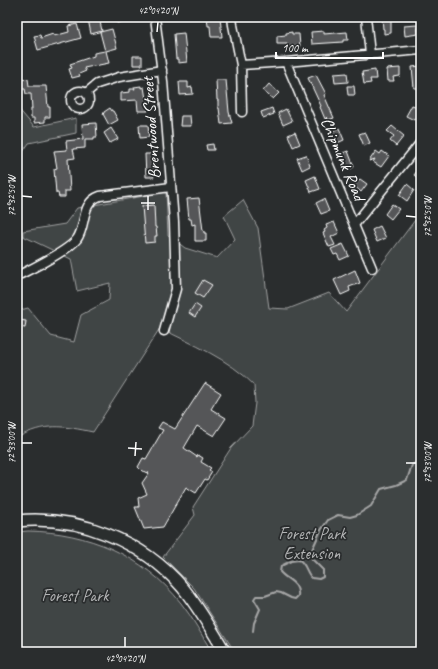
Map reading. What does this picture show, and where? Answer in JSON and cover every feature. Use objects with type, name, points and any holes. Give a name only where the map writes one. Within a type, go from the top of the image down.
[{"type":"main road","points":[[17,521],[43,520],[81,526],[107,534],[136,549],[162,568],[180,585],[195,603],[225,652]]},
{"type":"street","name":"Brentwood Street","points":[[155,17],[162,70],[174,222],[176,289],[164,331]]},
{"type":"street","points":[[232,17],[241,65],[242,112]]},
{"type":"street","points":[[366,17],[370,54]]},
{"type":"street","points":[[241,65],[421,50]]},
{"type":"street","name":"Chipmunk Road","points":[[286,62],[372,268]]},
{"type":"street","points":[[86,93],[97,84],[119,77],[162,70]]},
{"type":"street","points":[[354,225],[421,142]]},
{"type":"street","points":[[21,274],[65,250],[76,241],[81,232],[88,205],[94,198],[171,187]]},
{"type":"green space","points":[[17,107],[34,127],[76,118],[76,133],[29,143],[20,156],[17,157]]},
{"type":"green space","name":"Forest Park Extension","points":[[166,192],[168,235],[185,248],[217,258],[235,239],[224,216],[243,200],[258,228],[269,308],[288,309],[329,293],[346,312],[421,212],[421,652],[235,652],[194,588],[163,557],[195,515],[193,507],[231,448],[252,426],[255,403],[254,385],[233,367],[197,346],[160,328],[93,432],[73,428],[45,427],[36,429],[17,438],[17,311],[28,308],[51,336],[74,342],[81,315],[109,300],[110,283],[77,291],[71,259],[23,236],[23,231],[65,224],[77,208]]},
{"type":"green space","name":"Forest Park","points":[[17,532],[50,532],[72,536],[113,549],[132,559],[166,586],[181,603],[212,652],[17,652]]},
{"type":"building","points":[[99,17],[102,31],[91,34],[88,19]]},
{"type":"building","points":[[115,17],[132,17],[132,19],[117,23]]},
{"type":"building","points":[[207,17],[220,17],[222,37],[211,37]]},
{"type":"building","points":[[382,17],[391,17],[391,33],[384,34]]},
{"type":"building","points":[[77,24],[81,38],[38,50],[34,36],[40,35],[41,38],[53,34],[54,36],[69,32],[68,26]]},
{"type":"building","points":[[417,25],[418,34],[405,36],[404,26]]},
{"type":"building","points":[[112,29],[117,48],[106,51],[109,63],[84,68],[86,71],[79,74],[80,76],[72,78],[69,69],[72,68],[70,64],[94,56],[94,53],[105,51],[100,32]]},
{"type":"building","points":[[324,31],[324,34],[347,32],[348,40],[343,40],[343,42],[312,44],[311,32]]},
{"type":"building","points":[[292,32],[292,34],[299,34],[300,46],[287,47],[287,44],[277,44],[277,36],[286,35],[286,33]]},
{"type":"building","points":[[184,33],[187,62],[178,63],[178,59],[176,59],[174,34]]},
{"type":"building","points":[[133,56],[142,56],[142,65],[133,65]]},
{"type":"building","points":[[420,66],[421,88],[414,88],[412,67]]},
{"type":"building","points":[[400,68],[400,76],[393,77],[394,81],[388,81],[387,69]]},
{"type":"building","points":[[375,70],[376,79],[370,79],[371,83],[364,84],[362,72]]},
{"type":"building","points":[[347,73],[348,82],[335,83],[334,74]]},
{"type":"building","points":[[316,75],[326,94],[324,95],[334,118],[328,120],[327,117],[325,119],[320,107],[321,106],[308,78]]},
{"type":"building","points":[[28,79],[29,86],[46,86],[48,107],[50,107],[50,117],[45,117],[45,122],[34,123],[34,118],[31,118],[31,94],[26,94],[25,89],[20,89],[19,80]]},
{"type":"building","points":[[216,80],[226,80],[229,112],[232,123],[221,124],[217,100]]},
{"type":"building","points":[[179,82],[188,82],[188,88],[192,87],[193,94],[180,95]]},
{"type":"building","points":[[269,84],[279,93],[273,99],[263,91]]},
{"type":"building","points":[[141,86],[141,88],[144,87],[148,111],[138,111],[137,100],[121,101],[121,93],[130,92],[130,89],[135,89],[134,87]]},
{"type":"building","points":[[347,86],[354,86],[355,95],[348,95]]},
{"type":"building","points":[[412,105],[420,108],[414,120],[406,116]]},
{"type":"building","points":[[110,108],[118,120],[109,125],[103,114]]},
{"type":"building","points":[[272,108],[274,114],[263,118],[261,112]]},
{"type":"building","points":[[286,109],[292,121],[283,125],[278,113]]},
{"type":"building","points":[[181,116],[190,116],[191,126],[180,126]]},
{"type":"building","points":[[96,123],[97,137],[94,137],[94,139],[85,139],[85,148],[73,149],[75,158],[68,159],[70,191],[65,191],[65,197],[59,197],[58,193],[56,193],[54,169],[57,168],[54,151],[67,150],[66,141],[83,139],[82,124]]},
{"type":"building","points":[[139,125],[148,125],[149,137],[140,138]]},
{"type":"building","points":[[392,126],[404,136],[396,146],[390,141],[394,136],[387,131]]},
{"type":"building","points":[[111,128],[118,139],[110,143],[104,133]]},
{"type":"building","points":[[339,128],[344,140],[335,144],[330,132]]},
{"type":"building","points":[[295,132],[300,144],[293,147],[288,135]]},
{"type":"building","points":[[365,132],[370,143],[364,146],[359,134]]},
{"type":"building","points":[[213,144],[214,150],[207,150],[206,145]]},
{"type":"building","points":[[348,151],[354,167],[348,170],[340,154]]},
{"type":"building","points":[[376,151],[380,154],[382,151],[389,156],[381,167],[373,162],[375,159],[369,161]]},
{"type":"building","points":[[145,154],[154,154],[154,177],[146,177]]},
{"type":"building","points":[[306,155],[310,166],[302,170],[297,158]]},
{"type":"building","points":[[421,166],[421,181],[414,175]]},
{"type":"building","points":[[315,176],[320,189],[311,192],[306,180]]},
{"type":"building","points":[[360,179],[367,184],[361,192],[354,186]]},
{"type":"building","points":[[407,184],[414,190],[407,201],[399,195]]},
{"type":"building","points":[[199,198],[203,231],[206,233],[206,241],[195,241],[195,224],[192,225],[191,219],[189,219],[187,199]]},
{"type":"building","points":[[324,199],[329,211],[321,214],[316,203]]},
{"type":"building","points":[[392,204],[399,209],[391,219],[385,214]]},
{"type":"building","points":[[154,205],[157,236],[155,236],[155,242],[145,243],[142,206]]},
{"type":"building","points":[[334,222],[339,233],[331,237],[335,245],[329,247],[323,233],[327,228],[326,225]]},
{"type":"building","points":[[380,226],[386,238],[377,242],[372,230]]},
{"type":"building","points":[[343,244],[349,256],[340,260],[337,254],[334,255],[331,249]]},
{"type":"building","points":[[355,270],[360,283],[349,287],[350,291],[341,295],[334,280]]},
{"type":"building","points":[[203,280],[212,285],[203,298],[195,293]]},
{"type":"building","points":[[195,304],[201,308],[195,317],[189,313]]},
{"type":"building","points":[[19,320],[26,321],[25,328],[18,327]]},
{"type":"building","points":[[205,383],[221,393],[211,409],[226,418],[214,436],[197,426],[184,448],[197,457],[198,455],[203,458],[201,462],[211,468],[209,470],[212,472],[207,480],[205,479],[196,493],[186,487],[163,527],[144,529],[135,507],[139,507],[138,498],[147,494],[142,483],[149,473],[142,471],[138,467],[143,458],[146,459],[163,430],[158,428],[162,422],[175,429]]},
{"type":"waterway","points":[[253,631],[254,623],[260,609],[254,599],[256,596],[265,596],[276,592],[295,599],[298,596],[295,585],[280,572],[281,566],[291,561],[299,560],[303,563],[308,574],[312,578],[319,579],[323,577],[323,570],[312,559],[311,552],[321,530],[328,520],[338,515],[350,517],[357,515],[371,506],[381,489],[407,480],[412,465],[421,459]]}]
